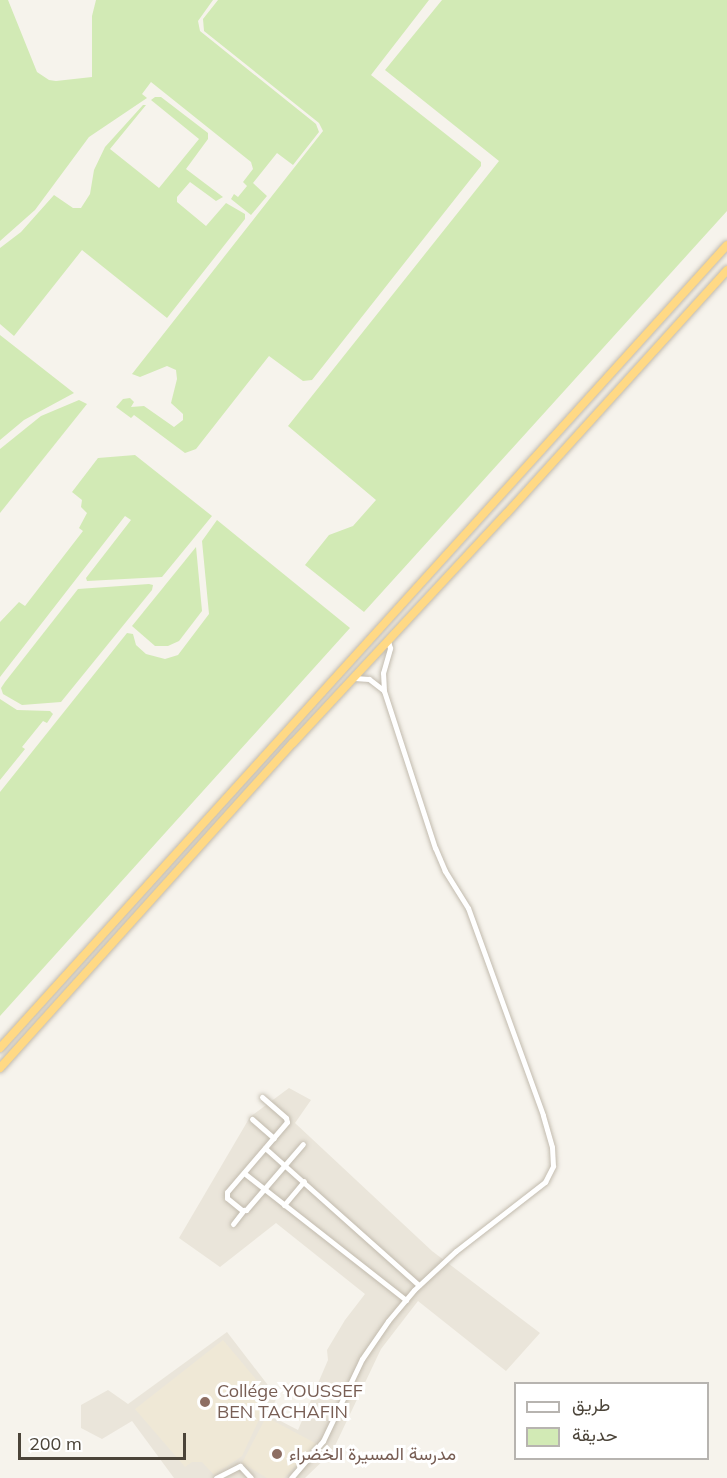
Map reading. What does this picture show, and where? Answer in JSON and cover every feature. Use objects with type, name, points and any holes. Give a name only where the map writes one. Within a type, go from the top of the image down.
[{"type":"highway","points":[[0,1048],[727,245]]},
{"type":"highway","points":[[0,1068],[387,640],[507,513],[727,270]]},
{"type":"highway","points":[[378,632],[387,640]]},
{"type":"highway","points":[[16,1031],[25,1040]]},
{"type":"street","points":[[291,1478],[323,1441],[372,1341],[405,1300],[478,1232],[545,1182],[552,1171],[553,1156],[543,1115],[473,919],[435,848],[384,691],[382,673],[390,648],[387,640]]},
{"type":"street","points":[[354,678],[369,679],[384,691]]},
{"type":"street","points":[[244,1210],[225,1195],[287,1120],[262,1097]]},
{"type":"street","points":[[252,1119],[274,1137]]},
{"type":"street","points":[[233,1224],[303,1144]]},
{"type":"street","points":[[265,1148],[420,1285]]},
{"type":"street","points":[[244,1173],[405,1300]]},
{"type":"street","points":[[284,1204],[304,1181]]},
{"type":"street","points":[[221,1477],[240,1466],[251,1478]]},
{"type":"shaded area","points":[[289,1088],[311,1100],[295,1123],[432,1251],[540,1333],[506,1371],[418,1301],[381,1349],[332,1452],[305,1478],[174,1478],[132,1421],[102,1439],[81,1428],[81,1405],[108,1390],[128,1404],[227,1332],[277,1397],[269,1415],[298,1430],[328,1360],[327,1350],[345,1320],[365,1294],[276,1223],[220,1267],[179,1238],[250,1117]]},
{"type":"shaded area","name":"Collége YOUSSEF BEN TACHAFIN","points":[[223,1340],[270,1396],[242,1456],[214,1475],[202,1462],[192,1462],[185,1467],[135,1409]]},
{"type":"shaded area","name":"مدرسة المسيرة الخضراء","points":[[266,1417],[317,1444],[284,1478],[267,1478],[242,1463]]},
{"type":"green space","points":[[0,0],[8,0],[37,72],[49,80],[56,81],[92,77],[92,16],[96,0],[213,0],[198,21],[200,31],[316,124],[319,132],[293,165],[277,153],[253,183],[267,196],[251,215],[231,199],[234,194],[238,197],[247,186],[243,182],[253,169],[251,162],[151,82],[142,94],[147,98],[89,137],[35,210],[0,241]]},
{"type":"green space","points":[[218,0],[429,0],[371,75],[481,162],[481,166],[312,380],[303,381],[269,356],[196,449],[185,453],[134,415],[131,418],[116,407],[123,399],[130,398],[134,402],[131,407],[144,406],[174,427],[183,420],[183,414],[171,403],[177,379],[176,370],[167,366],[140,377],[132,374],[323,131],[319,123],[204,31],[203,19]]},
{"type":"green space","points":[[442,0],[727,0],[727,211],[364,612],[305,565],[329,535],[353,526],[376,500],[288,426],[499,161],[385,70]]},
{"type":"green space","points":[[161,97],[208,133],[208,139],[186,169],[223,197],[216,201],[190,182],[177,197],[177,202],[206,226],[226,203],[245,214],[245,219],[167,318],[82,250],[14,336],[0,324],[0,248],[21,232],[54,195],[73,208],[81,208],[90,194],[94,170],[105,147],[143,105],[146,105],[110,149],[159,188],[199,139],[151,100]]},
{"type":"green space","points":[[0,335],[74,393],[24,420],[0,440]]},
{"type":"green space","points":[[79,400],[87,404],[0,513],[0,449],[41,416]]},
{"type":"green space","points":[[135,455],[212,516],[162,577],[87,581],[86,578],[131,520],[125,516],[0,677],[0,622],[19,602],[25,606],[83,531],[79,528],[87,513],[81,507],[82,500],[72,492],[98,458]]},
{"type":"green space","points":[[217,520],[350,628],[0,1016],[0,792],[127,633],[133,634],[136,645],[146,654],[165,659],[178,655],[209,614],[202,541]]},
{"type":"green space","points":[[196,547],[202,611],[179,641],[168,646],[155,646],[132,626]]},
{"type":"green space","points":[[153,585],[152,590],[61,702],[22,705],[3,694],[1,688],[5,682],[78,589]]},
{"type":"green space","points":[[0,699],[17,710],[50,711],[53,714],[47,723],[43,721],[22,747],[25,749],[0,780]]},
{"type":"place","name":"Collége YOUSSEF BEN TACHAFIN","points":[[205,1402]]},
{"type":"place","name":"مدرسة المسيرة الخضراء","points":[[277,1454]]}]
